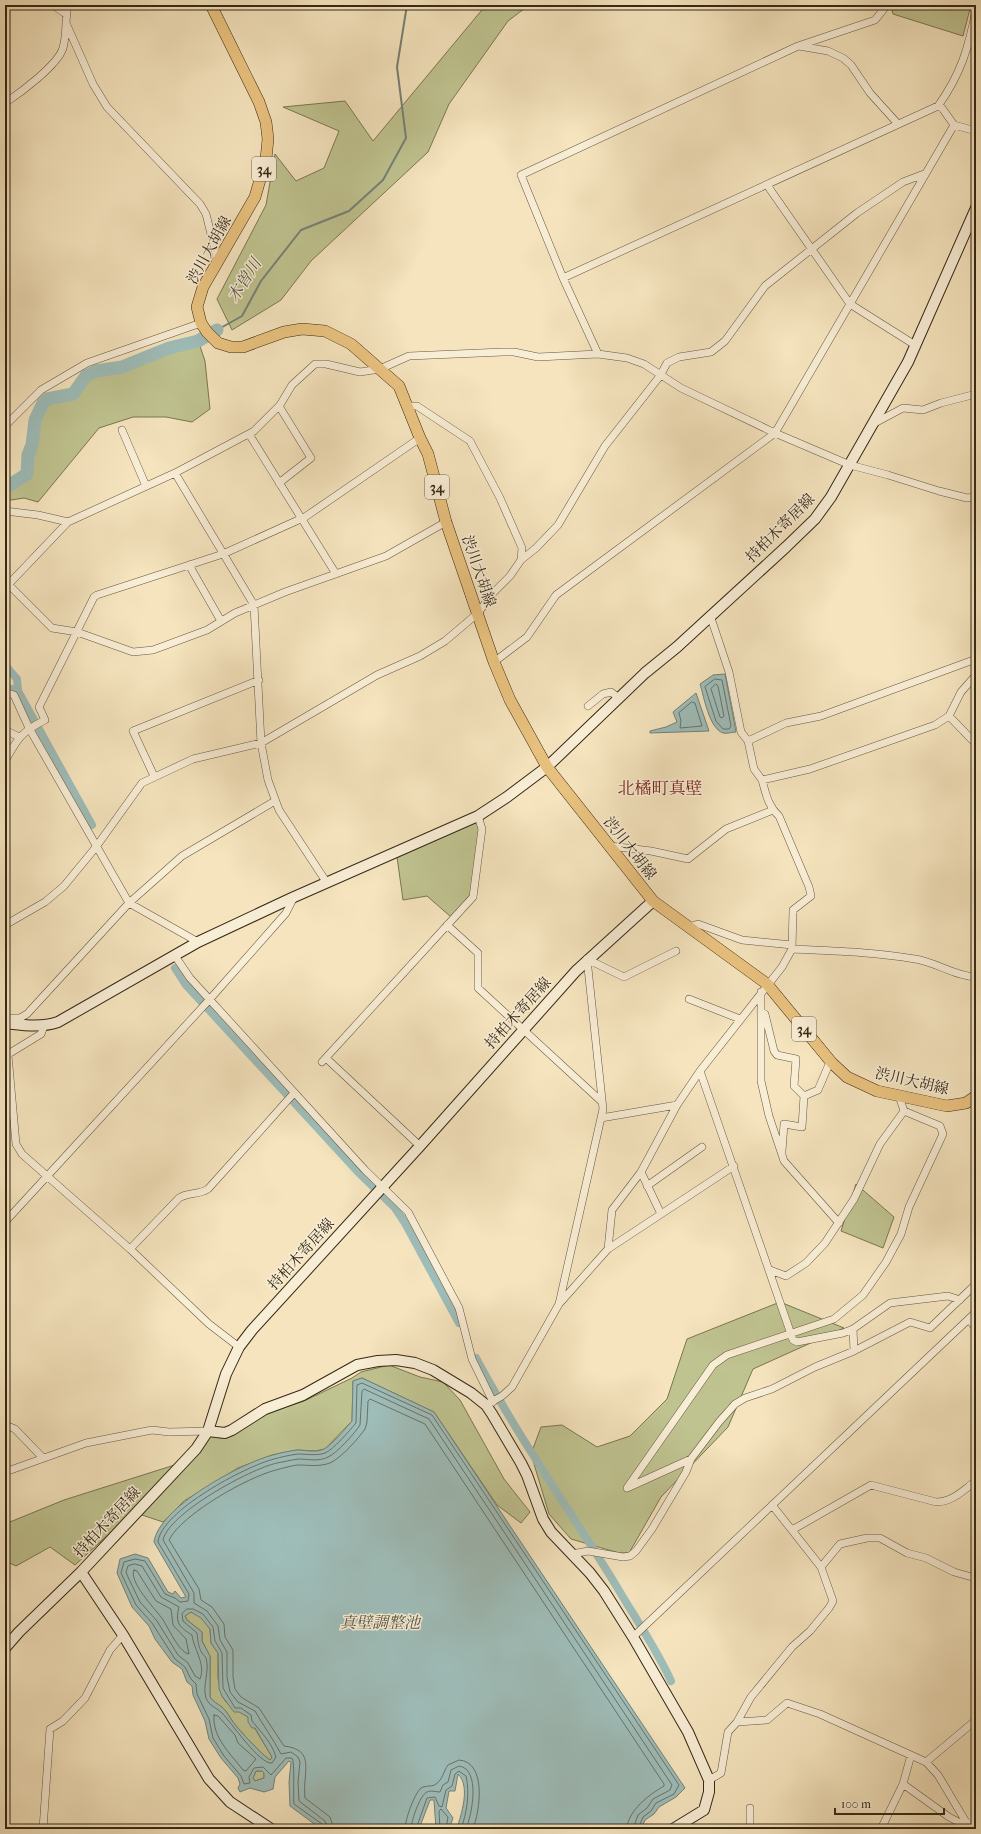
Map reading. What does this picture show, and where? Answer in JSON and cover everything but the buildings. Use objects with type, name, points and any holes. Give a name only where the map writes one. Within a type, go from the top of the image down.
[{"type":"main road","name":"渋川大胡線","points":[[211,5],[259,102],[266,122],[268,139],[265,165],[255,197],[219,263],[203,287],[197,307],[203,326],[218,344],[243,347],[284,332],[302,329],[325,331],[351,344],[400,386],[420,438],[428,454],[446,522],[494,662],[510,700],[547,767],[653,901],[689,927],[764,988],[830,1062],[847,1077],[861,1084],[898,1096],[947,1106],[966,1103],[976,1096]]},
{"type":"street","points":[[53,5],[66,14]]},
{"type":"street","points":[[5,103],[24,90],[58,57],[63,48],[68,5]]},
{"type":"street","points":[[598,354],[563,278],[522,174],[798,46],[875,20],[887,5]]},
{"type":"street","points":[[563,278],[737,196],[767,185],[938,106],[958,72],[968,51],[976,9]]},
{"type":"street","points":[[66,23],[93,84],[107,107],[200,204],[206,214],[219,263]]},
{"type":"street","points":[[798,46],[828,51],[843,58],[851,65],[870,93],[898,124]]},
{"type":"street","points":[[938,106],[942,108],[954,125],[976,131]]},
{"type":"street","points":[[494,662],[527,637],[556,595],[775,433],[924,174],[954,125]]},
{"type":"street","points":[[5,926],[29,913],[59,890],[96,847],[142,783],[154,776],[193,759],[261,743],[377,675],[420,656],[445,641],[478,613],[493,592],[510,576],[521,560],[536,548],[558,526],[606,446],[660,376],[667,363],[679,357],[711,352],[725,341],[765,286],[857,213],[903,182],[924,174]]},
{"type":"street","points":[[767,185],[850,304],[915,345]]},
{"type":"street","name":"持柏木寄居線","points":[[44,1026],[65,1018],[198,942],[294,897],[478,816],[547,767],[619,698],[815,519],[832,497],[898,381],[976,208]]},
{"type":"street","points":[[5,426],[41,390],[87,363],[203,326]]},
{"type":"street","points":[[446,522],[386,556],[235,613],[207,630],[147,651],[133,652],[77,632],[52,628],[6,586],[68,522],[175,473],[250,434],[279,406],[292,384],[315,364],[326,364],[360,372],[380,369],[409,356],[514,352],[538,357],[598,354],[622,357],[644,364],[660,376],[775,433],[850,465],[939,491],[967,498],[976,497]]},
{"type":"street","points":[[874,424],[903,408],[923,410],[941,403],[976,394]]},
{"type":"street","points":[[279,406],[311,458],[280,483]]},
{"type":"street","points":[[408,406],[416,406],[470,441],[500,498],[522,548],[521,560]]},
{"type":"street","points":[[122,430],[146,486]]},
{"type":"street","points":[[250,434],[336,574]]},
{"type":"street","points":[[5,761],[19,737],[31,727],[45,720],[39,707],[94,598],[97,595],[223,554],[301,518],[420,438]]},
{"type":"street","points":[[175,473],[254,606],[259,680],[261,743],[268,780],[275,801],[327,883]]},
{"type":"street","points":[[5,512],[38,515],[68,522]]},
{"type":"street","points":[[189,565],[221,622]]},
{"type":"street","points":[[608,1249],[612,1210],[641,1172],[676,1105],[700,1071],[782,967],[792,947],[793,910],[811,896],[809,887],[779,816],[768,802],[762,780],[754,769],[748,741],[741,732],[729,672],[710,614]]},
{"type":"street","points":[[748,741],[786,723],[821,716],[976,659]]},
{"type":"street","points":[[762,780],[810,769],[935,725],[949,716],[961,692],[976,675]]},
{"type":"street","points":[[154,776],[133,731],[259,680]]},
{"type":"street","points":[[5,692],[14,695],[96,847],[129,903],[198,942]]},
{"type":"street","points":[[588,706],[603,694],[611,692],[619,698]]},
{"type":"street","points":[[949,716],[976,744]]},
{"type":"street","points":[[5,730],[19,737]]},
{"type":"street","points":[[5,1018],[20,1018],[26,1014],[129,903],[182,856],[275,801]]},
{"type":"street","points":[[610,846],[651,851],[688,859],[726,829],[773,810]]},
{"type":"street","points":[[420,1146],[324,1060],[472,897],[474,892],[482,830],[478,816]]},
{"type":"street","points":[[5,1222],[198,1010],[209,1000],[286,913],[294,897]]},
{"type":"street","name":"持柏木寄居線","points":[[5,1648],[19,1632],[81,1572],[182,1466],[208,1431],[226,1374],[239,1347],[257,1324],[420,1146],[587,959],[653,901]]},
{"type":"street","points":[[689,927],[698,924],[742,940],[792,947],[915,959],[937,964],[964,976],[976,978]]},
{"type":"street","points":[[447,925],[478,953],[478,988],[602,1102]]},
{"type":"street","points":[[587,959],[624,978],[676,951]]},
{"type":"street","points":[[174,956],[190,978],[293,1094],[364,1170],[382,1188],[403,1205],[413,1218],[459,1308],[472,1359],[491,1402],[527,1475],[543,1519],[559,1543],[572,1554],[604,1591],[633,1637],[688,1732],[709,1780],[709,1792],[704,1810],[673,1829]]},
{"type":"street","points":[[559,1304],[601,1118],[602,1102],[587,959]]},
{"type":"street","points":[[764,988],[761,1012],[761,1081],[782,1155],[784,1161],[840,1224]]},
{"type":"street","points":[[689,999],[740,1019]]},
{"type":"street","points":[[761,1012],[765,1014],[774,1051],[777,1055],[796,1059],[794,1086],[804,1096],[802,1127],[784,1124],[782,1155]]},
{"type":"street","points":[[5,1023],[44,1026],[41,1034],[6,1056],[16,1144],[22,1154],[130,1250],[209,1324],[239,1347]]},
{"type":"street","points":[[804,1096],[818,1090],[830,1062]]},
{"type":"street","points":[[700,1071],[770,1270],[790,1335],[793,1340],[797,1342],[842,1333],[853,1329],[890,1303],[948,1296],[960,1300]]},
{"type":"street","points":[[130,1250],[179,1198],[186,1194],[204,1192],[208,1189],[293,1094]]},
{"type":"street","points":[[691,1459],[627,1488],[712,1365],[727,1355],[834,1319],[848,1308],[875,1280],[901,1234],[909,1207],[943,1134],[940,1126],[904,1111],[898,1096]]},
{"type":"street","points":[[601,1118],[676,1105]]},
{"type":"street","points":[[770,1270],[786,1276],[801,1266],[825,1243],[840,1224],[854,1199],[880,1144],[904,1111]]},
{"type":"street","points":[[647,1186],[702,1147]]},
{"type":"street","points":[[491,1402],[502,1396],[512,1387],[559,1304],[608,1249],[734,1166]]},
{"type":"street","points":[[641,1172],[661,1214]]},
{"type":"street","points":[[572,1554],[588,1551],[623,1557],[630,1556],[636,1551],[652,1529],[686,1472],[691,1459],[719,1422],[735,1404],[744,1398],[772,1389],[814,1367],[854,1351],[910,1322],[930,1328],[976,1284]]},
{"type":"street","points":[[633,1637],[976,1312]]},
{"type":"street","points":[[969,1319],[976,1328]]},
{"type":"street","points":[[853,1329],[854,1351]]},
{"type":"street","points":[[5,1472],[86,1443],[152,1430],[169,1432],[208,1431],[225,1433],[265,1409],[303,1395],[357,1365],[378,1361],[405,1361],[425,1366],[471,1393],[491,1402]]},
{"type":"street","points":[[5,1425],[15,1429],[43,1458]]},
{"type":"street","points":[[792,1530],[871,1485],[936,1502],[943,1502],[952,1499],[976,1480]]},
{"type":"street","points":[[709,1780],[721,1773],[728,1732],[737,1722],[751,1697],[792,1647],[810,1631],[833,1601],[821,1567],[772,1505]]},
{"type":"street","points":[[821,1567],[840,1544],[867,1538],[880,1538],[907,1553],[926,1558],[954,1572],[972,1577],[976,1575]]},
{"type":"street","points":[[81,1572],[123,1635],[208,1778],[230,1802],[271,1829]]},
{"type":"street","points":[[5,1828],[44,1829],[50,1729],[63,1721],[85,1698],[110,1650],[123,1635]]},
{"type":"street","points":[[737,1722],[767,1720],[787,1703],[827,1717],[893,1745],[926,1762],[938,1775],[963,1825]]},
{"type":"street","points":[[926,1762],[976,1720]]},
{"type":"street","points":[[882,1829],[903,1784],[911,1755]]},
{"type":"street","points":[[903,1784],[949,1817],[963,1825],[976,1827]]},
{"type":"street","points":[[750,1808],[750,1829]]},
{"type":"green space","points":[[486,5],[529,5],[508,21],[449,104],[428,152],[311,261],[281,300],[232,330],[217,299],[266,205],[275,154],[296,181],[324,168],[339,131],[283,107],[345,101],[373,141]]},
{"type":"green space","points":[[891,5],[971,5],[963,36],[893,14]]},
{"type":"green space","points":[[199,343],[205,361],[210,409],[192,422],[166,417],[133,417],[99,428],[38,502],[24,498],[5,501],[5,490],[28,475],[35,428],[41,411],[48,401],[55,398],[66,398],[73,396],[94,373],[105,370],[116,370],[134,365]]},
{"type":"green space","points":[[476,822],[480,829],[471,894],[451,917],[427,896],[403,900],[397,857]]},
{"type":"green space","points":[[856,1184],[894,1217],[883,1248],[841,1231]]},
{"type":"green space","points":[[780,1302],[844,1328],[753,1369],[728,1427],[661,1497],[629,1553],[619,1553],[571,1539],[549,1514],[531,1454],[541,1427],[562,1425],[597,1447],[630,1436],[667,1399],[687,1339]]},
{"type":"green space","points":[[389,1365],[420,1377],[443,1382],[460,1400],[504,1479],[530,1512],[521,1523],[497,1505],[434,1412],[362,1378],[353,1381],[352,1421],[325,1449],[315,1451],[297,1450],[272,1455],[238,1468],[184,1501],[163,1522],[133,1512],[75,1565],[50,1547],[16,1566],[5,1561],[5,1524],[64,1500],[184,1462],[210,1435],[220,1438],[232,1436],[245,1425],[267,1413],[304,1401],[352,1378],[361,1372]]},
{"type":"green space","points":[[191,1612],[201,1617],[210,1629],[211,1643],[218,1653],[218,1678],[222,1696],[226,1702],[248,1717],[272,1757],[270,1760],[245,1736],[227,1712],[210,1697],[210,1656],[202,1641],[202,1632],[187,1620],[185,1616]]},
{"type":"green space","points":[[256,1771],[262,1771],[264,1773],[264,1778],[255,1781],[253,1778]]},
{"type":"water","points":[[725,674],[736,732],[723,733],[718,730],[711,719],[705,704],[700,684],[713,675]]},
{"type":"water","points":[[696,693],[709,731],[650,733],[650,731],[666,727],[677,722],[673,712]]},
{"type":"water","name":"真壁調整池","points":[[362,1378],[434,1412],[685,1788],[676,1797],[659,1807],[654,1814],[645,1820],[641,1829],[457,1829],[464,1801],[464,1786],[462,1779],[458,1774],[455,1791],[449,1791],[446,1808],[453,1818],[449,1829],[436,1829],[434,1800],[430,1800],[419,1829],[321,1829],[290,1806],[289,1782],[291,1762],[289,1761],[275,1777],[273,1789],[264,1792],[250,1788],[240,1792],[238,1788],[240,1784],[238,1778],[221,1758],[209,1739],[205,1721],[193,1695],[192,1686],[187,1682],[182,1669],[172,1662],[155,1639],[149,1626],[132,1607],[117,1573],[120,1559],[135,1554],[148,1558],[168,1592],[173,1594],[175,1591],[181,1598],[186,1597],[154,1542],[159,1529],[170,1515],[185,1502],[222,1477],[241,1467],[273,1455],[297,1450],[318,1451],[331,1444],[352,1421],[353,1381]],"holes":[[[191,1612],[201,1618],[210,1629],[211,1643],[218,1653],[219,1689],[222,1696],[234,1712],[239,1712],[248,1717],[248,1722],[252,1728],[255,1728],[272,1757],[270,1760],[245,1736],[227,1712],[210,1697],[210,1656],[202,1641],[202,1632],[187,1620],[185,1616]],[[256,1771],[262,1771],[264,1773],[264,1778],[255,1781],[253,1778]]]},
{"type":"waterway","name":"木曽川","points":[[217,330],[242,316],[261,281],[301,230],[349,211],[383,180],[406,138],[397,67],[407,5]]},
{"type":"waterway","name":"木曽川","points":[[5,488],[27,474],[28,455],[32,445],[35,420],[43,403],[47,399],[73,394],[86,376],[96,371],[122,367],[169,348],[198,341],[217,330]]},
{"type":"waterway","points":[[5,665],[17,679],[18,691],[92,825]]},
{"type":"waterway","points":[[5,687],[18,691]]},
{"type":"waterway","points":[[175,968],[186,985],[360,1174],[395,1208],[405,1223],[459,1323]]},
{"type":"waterway","points":[[476,1358],[509,1416],[645,1633],[671,1681]]},
{"type":"district","name":"北橘町真壁","points":[[660,788]]}]
